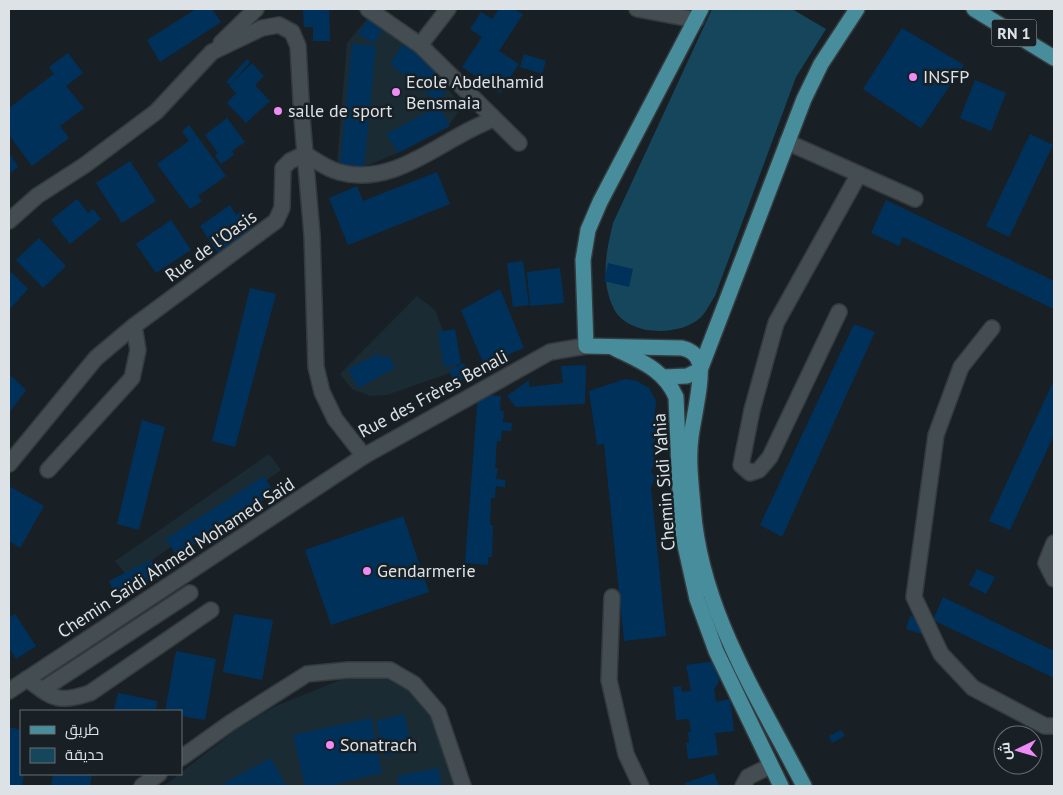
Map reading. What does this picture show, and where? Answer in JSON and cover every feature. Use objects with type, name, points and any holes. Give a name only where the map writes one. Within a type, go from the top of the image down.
[{"type":"main road","name":"Chemin Sidi Yahia","points":[[804,786],[730,643],[710,594],[703,569],[694,516],[690,451],[700,370],[804,99],[821,64],[857,9]]},
{"type":"main road","name":"RN 1","points":[[974,9],[1054,58]]},
{"type":"main road","points":[[610,346],[648,365],[665,377],[687,376],[700,370],[695,354],[682,348],[610,346],[586,346],[583,260],[588,230],[600,202],[698,14]]},
{"type":"main road","name":"Chemin Sidi Yahia","points":[[665,377],[672,387],[678,409],[681,518],[684,545],[697,599],[716,651],[781,786]]},
{"type":"street","name":"Rue des Frères Benali","points":[[9,221],[37,196],[85,164],[156,112],[212,52],[256,9]]},
{"type":"street","points":[[368,9],[420,45],[519,143]]},
{"type":"street","points":[[420,45],[448,9]]},
{"type":"street","points":[[637,9],[698,14]]},
{"type":"street","name":"Rue des Frères Benali","points":[[212,52],[262,28],[279,25],[292,32],[298,46],[312,235],[316,367],[322,392],[335,419],[364,456],[550,352],[586,346]]},
{"type":"street","points":[[305,154],[337,172],[360,176],[399,169],[472,126],[494,119]]},
{"type":"street","points":[[788,142],[915,198]]},
{"type":"street","name":"Rue de l'Oasis","points":[[9,464],[96,358],[134,326],[276,222],[282,208],[283,168],[290,161],[305,154]]},
{"type":"street","points":[[840,312],[770,458],[759,470],[750,473],[741,465],[752,410],[776,323],[859,174]]},
{"type":"street","points":[[48,470],[132,378],[138,350],[134,326]]},
{"type":"street","points":[[992,328],[961,366],[936,434],[914,597],[941,654],[973,688],[1045,726],[1054,726]]},
{"type":"street","name":"Chemin Saïdi Ahmed Mohamed Saïd","points":[[9,691],[364,456]]},
{"type":"street","points":[[1054,543],[1046,563],[1054,579]]},
{"type":"street","points":[[42,690],[190,593]]},
{"type":"street","points":[[612,597],[609,680],[626,754],[641,786]]},
{"type":"street","points":[[27,679],[58,699],[71,700],[90,693],[211,610]]},
{"type":"street","points":[[182,757],[230,723],[307,674],[348,670],[390,670],[414,684],[438,712],[463,786]]},
{"type":"street","points":[[743,786],[748,777],[770,766]]},
{"type":"street","points":[[142,786],[158,775]]},
{"type":"shaded area","name":"Ecole Abdelhamid Bensmaia","points":[[367,19],[404,42],[454,96],[458,103],[458,112],[448,127],[395,154],[361,168],[337,165],[347,43]]},
{"type":"shaded area","points":[[417,296],[435,310],[458,370],[387,395],[371,396],[352,389],[340,374]]},
{"type":"shaded area","points":[[269,454],[281,470],[128,577],[115,561]]},
{"type":"shaded area","name":"Sonatrach","points":[[368,676],[396,679],[426,699],[457,786],[164,786],[178,775],[182,775],[182,772],[237,729],[276,706],[343,679]]},
{"type":"green space","points":[[712,9],[792,9],[826,29],[796,77],[715,296],[708,308],[700,318],[680,328],[667,331],[642,329],[621,318],[614,309],[610,298],[607,288],[606,266],[610,234],[613,223]]},
{"type":"building","points":[[196,9],[212,9],[221,22],[160,62],[147,40]]},
{"type":"building","points":[[303,9],[329,9],[330,41],[313,41],[313,27],[304,27]]},
{"type":"building","points":[[499,9],[514,9],[523,14],[499,51],[519,64],[500,93],[462,67],[482,37],[470,29],[481,12],[492,19]]},
{"type":"building","points":[[369,19],[383,29],[373,44],[358,33]]},
{"type":"building","name":"INSFP","points":[[902,28],[964,65],[921,128],[863,89]]},
{"type":"building","points":[[404,42],[453,79],[442,97],[442,111],[450,126],[398,153],[386,134],[437,107],[438,102],[390,64]]},
{"type":"building","points":[[352,44],[376,46],[364,167],[340,164]]},
{"type":"building","points":[[68,53],[83,73],[66,86],[84,108],[60,126],[69,138],[32,166],[9,135],[9,108],[54,74],[49,67]]},
{"type":"building","points":[[524,54],[546,61],[542,74],[520,67]]},
{"type":"building","points":[[247,59],[250,62],[230,85],[226,82]]},
{"type":"building","points":[[252,63],[264,76],[255,85],[270,101],[246,123],[227,103],[236,93],[229,86]]},
{"type":"building","points":[[975,80],[1006,93],[991,131],[960,118]]},
{"type":"building","points":[[227,118],[245,142],[232,151],[234,155],[221,164],[215,156],[218,153],[205,135]]},
{"type":"building","points":[[189,125],[226,176],[198,196],[202,201],[190,209],[157,164],[189,141],[182,131]]},
{"type":"building","points":[[1030,134],[1053,145],[1009,237],[986,226]]},
{"type":"building","points":[[9,152],[18,167],[9,173]]},
{"type":"building","points":[[130,161],[156,201],[122,223],[96,183]]},
{"type":"building","points":[[437,172],[450,204],[348,245],[329,198],[357,186],[363,201]]},
{"type":"building","points":[[77,199],[88,213],[93,209],[101,219],[70,244],[51,220]]},
{"type":"building","points":[[886,200],[1054,281],[1054,309],[903,237],[899,246],[871,233]]},
{"type":"building","points":[[230,205],[236,215],[242,211],[253,228],[244,234],[250,244],[224,262],[200,226]]},
{"type":"building","points":[[171,220],[191,250],[156,273],[136,244]]},
{"type":"building","points":[[39,238],[66,266],[43,288],[16,260]]},
{"type":"building","points":[[523,261],[529,305],[513,307],[507,263]]},
{"type":"building","points":[[608,263],[633,269],[629,287],[604,281]]},
{"type":"building","points":[[560,268],[564,303],[530,306],[527,272]]},
{"type":"building","points":[[9,270],[28,289],[9,310]]},
{"type":"building","points":[[250,288],[276,294],[235,447],[212,441]]},
{"type":"building","points":[[500,289],[524,348],[484,365],[461,310]]},
{"type":"building","points":[[854,324],[875,332],[782,537],[760,525]]},
{"type":"building","points":[[455,329],[461,364],[444,367],[438,332]]},
{"type":"building","points":[[380,353],[382,359],[389,356],[395,368],[358,388],[348,369]]},
{"type":"building","points":[[464,363],[470,376],[454,383],[449,370]]},
{"type":"building","points":[[586,365],[585,404],[516,407],[507,396],[529,380],[529,387],[563,383],[561,366]]},
{"type":"building","points":[[9,374],[26,390],[9,413]]},
{"type":"building","points":[[625,379],[637,381],[649,388],[656,401],[654,424],[657,434],[653,445],[655,463],[651,471],[655,478],[651,487],[666,636],[624,641],[604,444],[597,445],[589,391]]},
{"type":"building","points":[[1054,380],[1054,435],[1010,530],[989,521]]},
{"type":"building","points":[[478,394],[501,396],[500,411],[504,411],[503,422],[512,423],[511,431],[502,430],[501,441],[497,441],[495,468],[498,468],[496,479],[505,480],[505,487],[496,486],[495,498],[491,498],[490,525],[493,525],[492,557],[488,557],[488,565],[465,563]]},
{"type":"building","points":[[142,420],[165,427],[139,530],[117,524]]},
{"type":"building","points":[[264,476],[274,493],[177,556],[166,539]]},
{"type":"building","points":[[9,486],[44,506],[20,548],[9,541]]},
{"type":"building","name":"Gendarmerie","points":[[403,516],[429,592],[331,625],[305,550]]},
{"type":"building","points":[[151,560],[159,575],[116,596],[109,581]]},
{"type":"building","points":[[977,569],[995,577],[986,594],[969,585]]},
{"type":"building","points":[[943,597],[1054,651],[1054,678],[933,620]]},
{"type":"building","points":[[15,614],[36,646],[16,659],[9,648],[9,618]]},
{"type":"building","points":[[234,614],[273,620],[262,680],[223,672]]},
{"type":"building","points":[[910,616],[926,621],[922,634],[906,629]]},
{"type":"building","points":[[176,651],[216,659],[205,720],[182,716],[182,710],[165,710]]},
{"type":"building","points":[[717,661],[719,682],[714,689],[716,702],[730,699],[734,731],[715,733],[718,755],[688,759],[686,743],[689,743],[688,732],[691,732],[689,719],[676,720],[673,687],[681,686],[682,692],[691,691],[686,665]]},
{"type":"building","points":[[118,693],[157,701],[156,710],[114,710]]},
{"type":"building","points":[[404,714],[412,751],[384,756],[376,721]]},
{"type":"building","points":[[371,718],[382,773],[327,786],[305,786],[293,735]]},
{"type":"building","points":[[9,727],[20,730],[20,775],[24,775],[22,786],[9,786]]},
{"type":"building","points":[[841,730],[845,736],[832,743],[829,736]]},
{"type":"building","points":[[271,758],[286,786],[219,786]]},
{"type":"building","points":[[438,768],[442,786],[399,786],[397,776]]},
{"type":"building","points":[[714,773],[719,786],[686,786],[685,783]]},
{"type":"building","points":[[53,775],[92,775],[90,786],[51,786]]},
{"type":"place","name":"INSFP","points":[[913,77]]},
{"type":"place","name":"Ecole Abdelhamid Bensmaia","points":[[396,92]]},
{"type":"place","name":"salle de sport","points":[[278,111]]},
{"type":"place","name":"Gendarmerie","points":[[367,571]]},
{"type":"place","name":"Sonatrach","points":[[330,745]]}]
